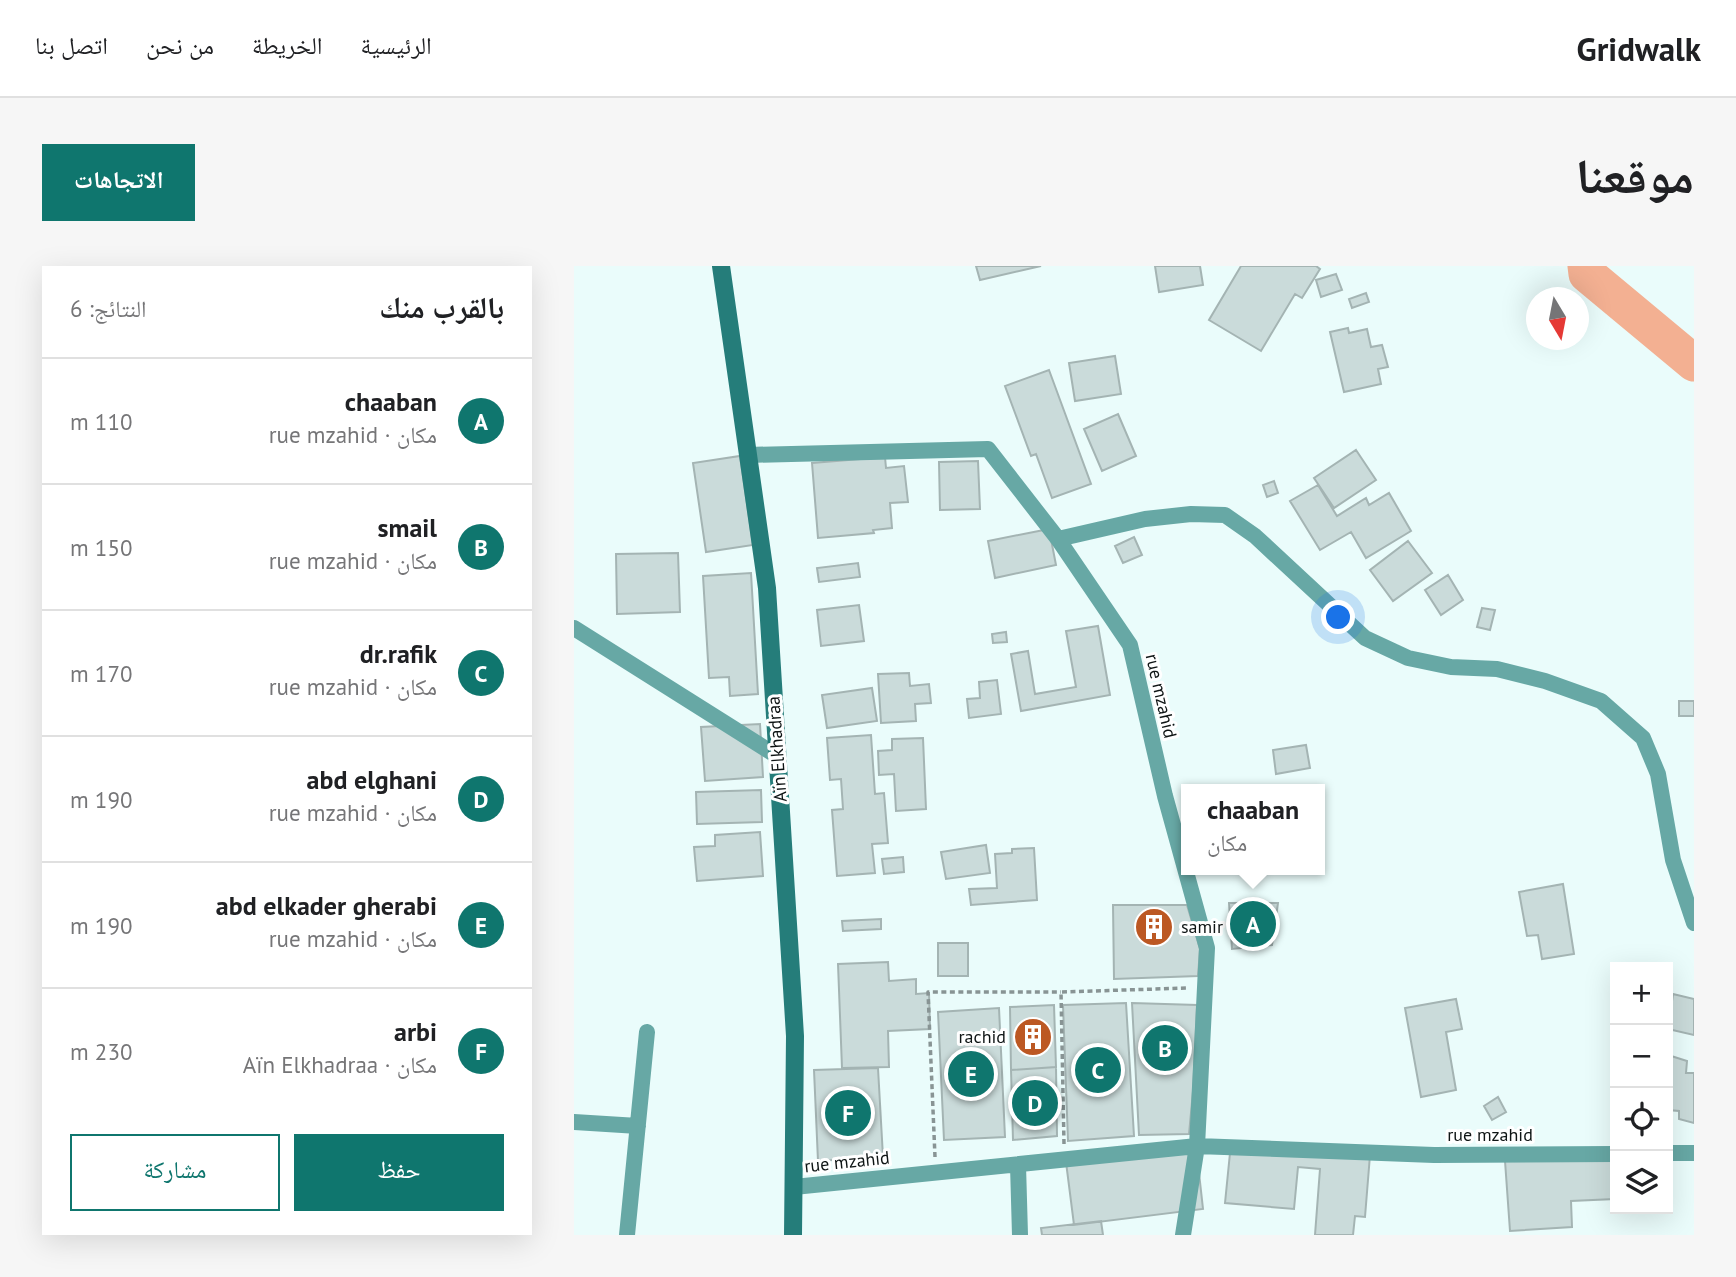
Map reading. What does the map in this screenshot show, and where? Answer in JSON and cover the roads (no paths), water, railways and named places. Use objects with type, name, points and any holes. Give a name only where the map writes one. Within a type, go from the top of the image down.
[{"type":"main road","name":"Aïn Elkhadraa","points":[[721,266],[767,588],[795,1036],[793,1235]]},
{"type":"street","name":"rue mzahid","points":[[748,455],[988,449],[1058,539],[1130,645],[1181,852]]},
{"type":"street","points":[[1058,539],[1145,519],[1191,513],[1225,515],[1255,536],[1365,638],[1408,658],[1451,667],[1497,669],[1545,681],[1601,701],[1643,737],[1658,774],[1673,860],[1694,923]]},
{"type":"street","points":[[574,628],[777,756]]},
{"type":"street","name":"rue mzahid","points":[[1183,1235],[1197,1146],[1207,948],[1187,875]]},
{"type":"street","points":[[627,1235],[647,1032]]},
{"type":"street","points":[[574,1122],[638,1126]]},
{"type":"street","name":"rue mzahid","points":[[793,1187],[1197,1146],[1434,1155],[1610,1154]]},
{"type":"street","points":[[1673,1153],[1694,1153]]},
{"type":"street","points":[[1018,1165],[1020,1235]]},
{"type":"waterway","points":[[1586,266],[1587,274],[1694,363]]},
{"type":"place","name":"chaaban","points":[[1253,924]]},
{"type":"place","name":"samir","points":[[1154,927]]},
{"type":"place","name":"rachid","points":[[1033,1037]]},
{"type":"place","name":"smail","points":[[1165,1048]]},
{"type":"place","name":"dr.rafik","points":[[1098,1070]]},
{"type":"place","name":"abd elkader gherabi","points":[[971,1074]]},
{"type":"place","name":"abd elghani","points":[[1035,1103]]},
{"type":"place","name":"arbi","points":[[848,1113]]}]
